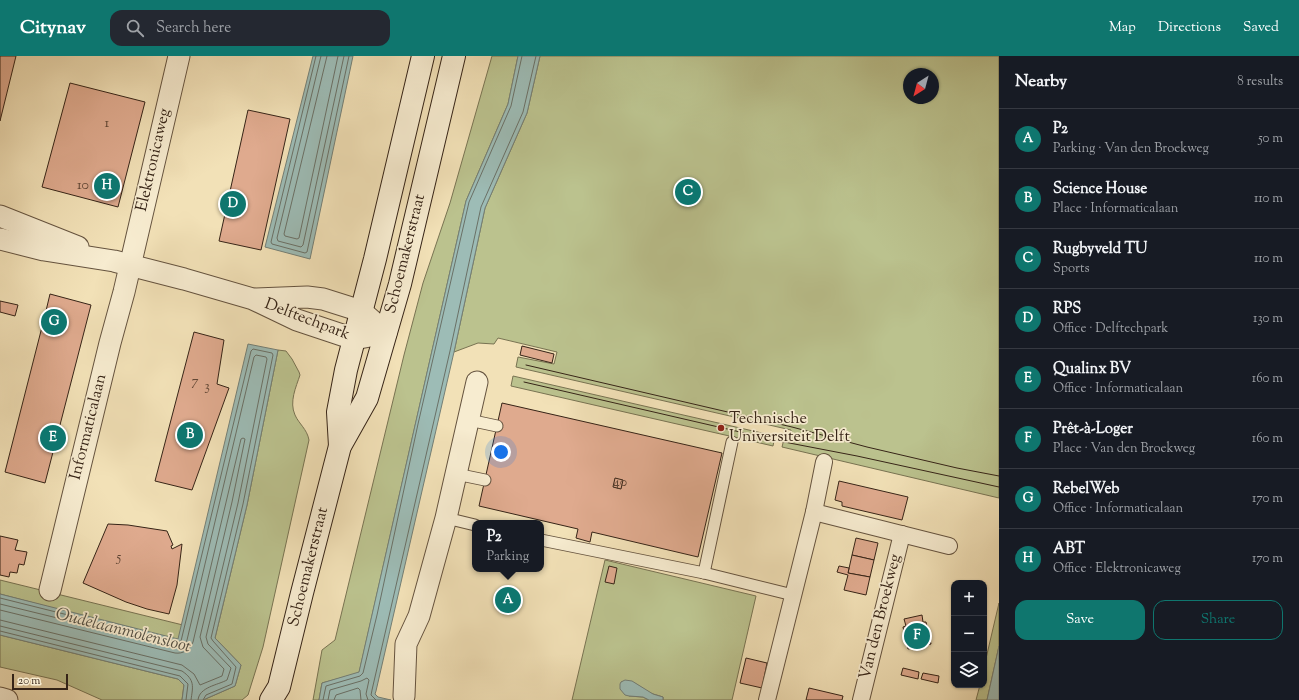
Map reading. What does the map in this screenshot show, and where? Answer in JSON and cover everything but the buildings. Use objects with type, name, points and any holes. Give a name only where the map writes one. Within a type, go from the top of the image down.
[{"type":"main road","name":"Schoemakerstraat","points":[[340,446],[338,412],[346,370],[416,90],[423,56]]},
{"type":"main road","name":"Schoemakerstraat","points":[[278,696],[302,593],[340,446],[367,398],[400,284],[454,56]]},
{"type":"street","name":"Elektronicaweg","points":[[122,263],[179,56]]},
{"type":"street","name":"Delftechpark","points":[[0,216],[122,263]]},
{"type":"street","name":"Delftechpark","points":[[0,239],[44,250],[122,263],[254,299],[297,320],[354,339],[386,333]]},
{"type":"street","name":"Informaticalaan","points":[[50,590],[110,343],[122,263]]},
{"type":"street","name":"Delftechpark","points":[[254,299],[307,297],[323,299],[361,311],[386,333]]},
{"type":"street","points":[[404,698],[420,648],[420,616],[446,518],[477,382]]},
{"type":"street","points":[[767,700],[814,512],[824,462]]},
{"type":"street","name":"Van den Broekweg","points":[[814,512],[949,546]]},
{"type":"street","name":"Van den Broekweg","points":[[861,700],[902,534]]},
{"type":"street","points":[[0,698],[7,700]]},
{"type":"lane","points":[[468,420],[497,426]]},
{"type":"lane","points":[[704,574],[732,442]]},
{"type":"lane","points":[[456,474],[485,480]]},
{"type":"lane","points":[[446,518],[472,524]]},
{"type":"lane","points":[[544,541],[704,574],[793,595]]},
{"type":"green space","points":[[492,56],[518,56],[508,104],[466,201],[359,673],[322,683],[319,700],[313,700],[322,650],[335,640],[404,355],[423,283],[450,203]]},
{"type":"green space","points":[[540,56],[999,56],[999,498],[782,447],[784,439],[789,440],[791,430],[516,367],[518,357],[554,364],[557,352],[498,338],[494,344],[478,343],[454,352],[485,208],[527,113]]},
{"type":"green space","points":[[278,350],[286,351],[299,372],[300,375],[293,400],[293,410],[307,433],[309,440],[263,647],[248,695],[242,700],[203,700],[235,686],[241,665],[215,638],[247,505]]},
{"type":"green space","points":[[513,376],[775,436],[773,446],[511,386]]},
{"type":"green space","points":[[605,560],[756,596],[732,700],[663,700],[663,697],[653,694],[634,683],[626,681],[621,682],[629,696],[643,697],[649,700],[572,700]]},
{"type":"green space","points":[[0,580],[191,627],[181,642],[0,594]]},
{"type":"green space","points":[[999,603],[999,646],[987,700],[976,700],[979,688],[987,688],[987,654]]},
{"type":"green space","points":[[0,635],[178,679],[184,685],[182,700],[102,700],[57,680],[0,667]]},
{"type":"water","points":[[313,56],[353,56],[310,259],[265,247]]},
{"type":"water","points":[[518,56],[540,56],[527,113],[485,208],[454,352],[375,694],[378,697],[391,700],[319,700],[322,683],[359,672],[466,201],[508,104]]},
{"type":"water","name":"Oudelaanmolensloot","points":[[248,344],[278,350],[247,505],[215,638],[241,665],[235,686],[203,700],[182,700],[184,685],[178,679],[0,635],[0,594],[178,639]]},
{"type":"water","points":[[999,646],[999,700],[987,700]]},
{"type":"water","points":[[625,680],[632,681],[653,694],[663,697],[663,700],[649,700],[643,697],[625,695],[620,689],[620,684]]},
{"type":"tram line","points":[[526,365],[792,427],[867,447],[999,476]]},
{"type":"tram line","points":[[524,382],[779,441],[857,456],[999,487]]},
{"type":"place","name":"ABT","points":[[107,186]]},
{"type":"place","name":"Rugbyveld TU","points":[[688,192]]},
{"type":"place","name":"RPS","points":[[233,204]]},
{"type":"place","name":"RebelWeb","points":[[54,322]]},
{"type":"place","name":"Technische Universiteit Delft","points":[[721,428]]},
{"type":"place","name":"Science House","points":[[190,435]]},
{"type":"place","name":"Qualinx BV","points":[[53,438]]},
{"type":"place","name":"P2","points":[[508,600]]},
{"type":"place","name":"Prêt-à-Loger","points":[[917,636]]}]
